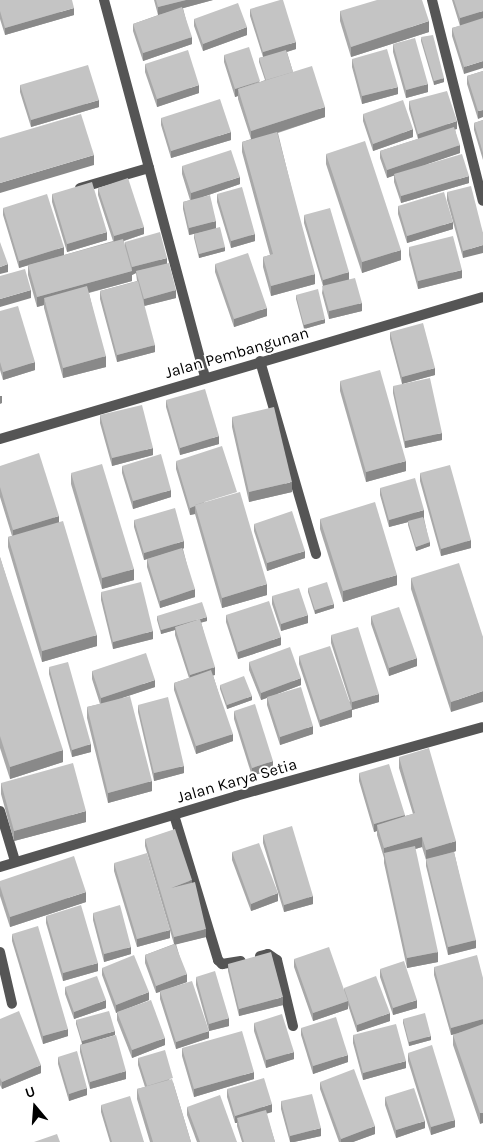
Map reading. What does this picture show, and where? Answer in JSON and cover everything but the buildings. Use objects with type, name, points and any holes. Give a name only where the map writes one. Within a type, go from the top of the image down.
[{"type":"street","points":[[104,0],[205,378]]},
{"type":"street","points":[[432,0],[483,201]]},
{"type":"street","points":[[65,192],[149,168]]},
{"type":"street","name":"Jalan Pembangunan","points":[[0,439],[483,297]]},
{"type":"street","points":[[260,361],[316,554]]},
{"type":"street","name":"Jalan Karya Setia","points":[[0,867],[15,861],[483,727]]},
{"type":"street","points":[[0,812],[15,861]]},
{"type":"street","points":[[174,815],[218,960],[228,964],[273,955],[293,1026]]},
{"type":"street","points":[[0,952],[12,1004]]}]
